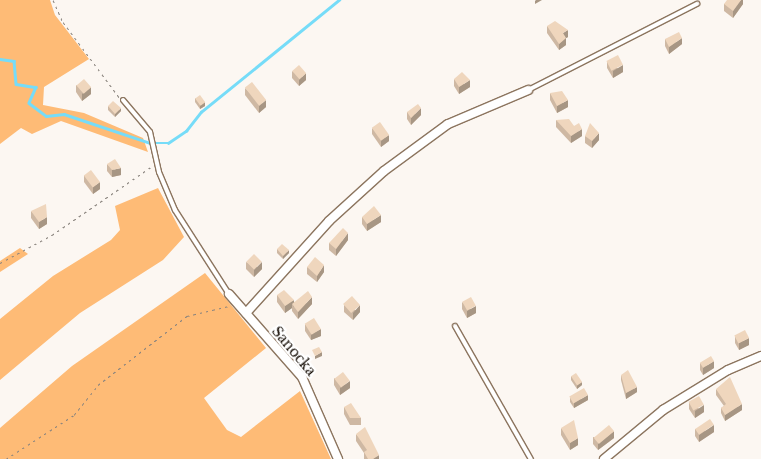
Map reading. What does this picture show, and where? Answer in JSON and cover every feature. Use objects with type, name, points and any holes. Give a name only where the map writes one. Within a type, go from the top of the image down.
[{"type":"street","points":[[246,313],[329,221],[384,171],[448,124],[528,90]]},
{"type":"street","name":"Sanocka","points":[[229,294],[302,377],[338,459]]},
{"type":"street","points":[[604,459],[663,410],[728,370],[761,356]]},
{"type":"lane","points":[[528,90],[698,4]]},
{"type":"lane","points":[[124,100],[150,132],[156,163],[178,217],[229,294]]},
{"type":"lane","points":[[455,326],[531,459]]},
{"type":"path","points":[[53,0],[63,22],[124,100]]},
{"type":"path","points":[[0,263],[52,234],[156,163]]},
{"type":"path","points":[[6,459],[74,415],[98,386],[186,316],[239,305]]},
{"type":"shaded area","points":[[0,0],[50,0],[55,15],[89,59],[44,87],[43,105],[84,113],[143,138],[148,152],[61,121],[32,134],[21,128],[0,144]]},
{"type":"shaded area","points":[[158,188],[184,237],[163,260],[80,313],[0,380],[0,319],[53,276],[111,240],[120,230],[115,206]]},
{"type":"shaded area","points":[[20,248],[28,254],[0,272],[0,261]]},
{"type":"shaded area","points":[[205,273],[266,348],[204,398],[227,430],[241,437],[300,391],[331,459],[0,459],[0,428],[72,366]]},
{"type":"building","points":[[727,0],[741,0],[733,11],[724,4]]},
{"type":"building","points":[[555,21],[568,30],[563,33],[566,38],[559,44],[547,26]]},
{"type":"building","points":[[679,32],[682,38],[669,47],[665,39]]},
{"type":"building","points":[[618,55],[623,65],[611,71],[606,61]]},
{"type":"building","points":[[299,65],[306,73],[299,79],[292,71]]},
{"type":"building","points":[[462,72],[470,80],[459,87],[454,79]]},
{"type":"building","points":[[84,79],[91,87],[84,94],[76,86]]},
{"type":"building","points":[[252,82],[266,100],[259,106],[245,88]]},
{"type":"building","points":[[562,91],[568,100],[557,106],[550,93]]},
{"type":"building","points":[[200,95],[205,102],[200,106],[195,99]]},
{"type":"building","points":[[113,101],[121,108],[115,114],[108,106]]},
{"type":"building","points":[[418,104],[421,108],[411,118],[407,112]]},
{"type":"building","points":[[569,119],[574,126],[579,123],[582,129],[571,136],[556,120]]},
{"type":"building","points":[[380,122],[389,135],[381,141],[372,128]]},
{"type":"building","points":[[590,123],[599,133],[592,141],[585,136]]},
{"type":"building","points":[[115,159],[121,168],[112,170],[107,164]]},
{"type":"building","points":[[91,170],[100,182],[93,187],[84,175]]},
{"type":"building","points":[[46,204],[47,217],[39,222],[31,211]]},
{"type":"building","points":[[374,206],[381,215],[367,224],[362,217]]},
{"type":"building","points":[[343,228],[348,233],[336,249],[329,243]]},
{"type":"building","points":[[282,244],[289,250],[283,256],[277,249]]},
{"type":"building","points":[[254,254],[262,262],[254,270],[246,262]]},
{"type":"building","points":[[315,257],[324,265],[317,276],[307,267]]},
{"type":"building","points":[[284,290],[294,300],[285,306],[277,295]]},
{"type":"building","points":[[308,291],[312,297],[298,312],[292,304]]},
{"type":"building","points":[[352,296],[360,305],[351,313],[343,304]]},
{"type":"building","points":[[471,297],[476,306],[467,311],[462,302]]},
{"type":"building","points":[[314,318],[321,329],[312,335],[305,324]]},
{"type":"building","points":[[745,330],[749,338],[738,343],[734,335]]},
{"type":"building","points":[[319,347],[322,352],[315,356],[312,350]]},
{"type":"building","points":[[711,356],[714,361],[703,368],[700,363]]},
{"type":"building","points":[[628,370],[637,387],[626,393],[621,375]]},
{"type":"building","points":[[343,372],[350,381],[341,387],[334,379]]},
{"type":"building","points":[[576,373],[582,382],[577,385],[571,376]]},
{"type":"building","points":[[730,377],[742,404],[725,415],[721,408],[726,404],[716,389]]},
{"type":"building","points":[[584,388],[588,395],[573,403],[569,397]]},
{"type":"building","points":[[699,396],[704,405],[693,411],[689,402]]},
{"type":"building","points":[[351,403],[361,418],[350,418],[344,407]]},
{"type":"building","points":[[710,419],[714,425],[699,435],[695,429]]},
{"type":"building","points":[[574,420],[578,438],[570,443],[561,428]]},
{"type":"building","points":[[609,425],[614,431],[599,444],[594,438]]},
{"type":"building","points":[[365,427],[379,455],[373,459],[368,459],[364,452],[367,450],[356,434]]},
{"type":"waterway","points":[[156,143],[168,143],[186,131],[201,112],[339,0]]},
{"type":"waterway","points":[[0,59],[14,61],[16,84],[36,87],[29,103],[46,116],[64,114],[150,143]]}]
